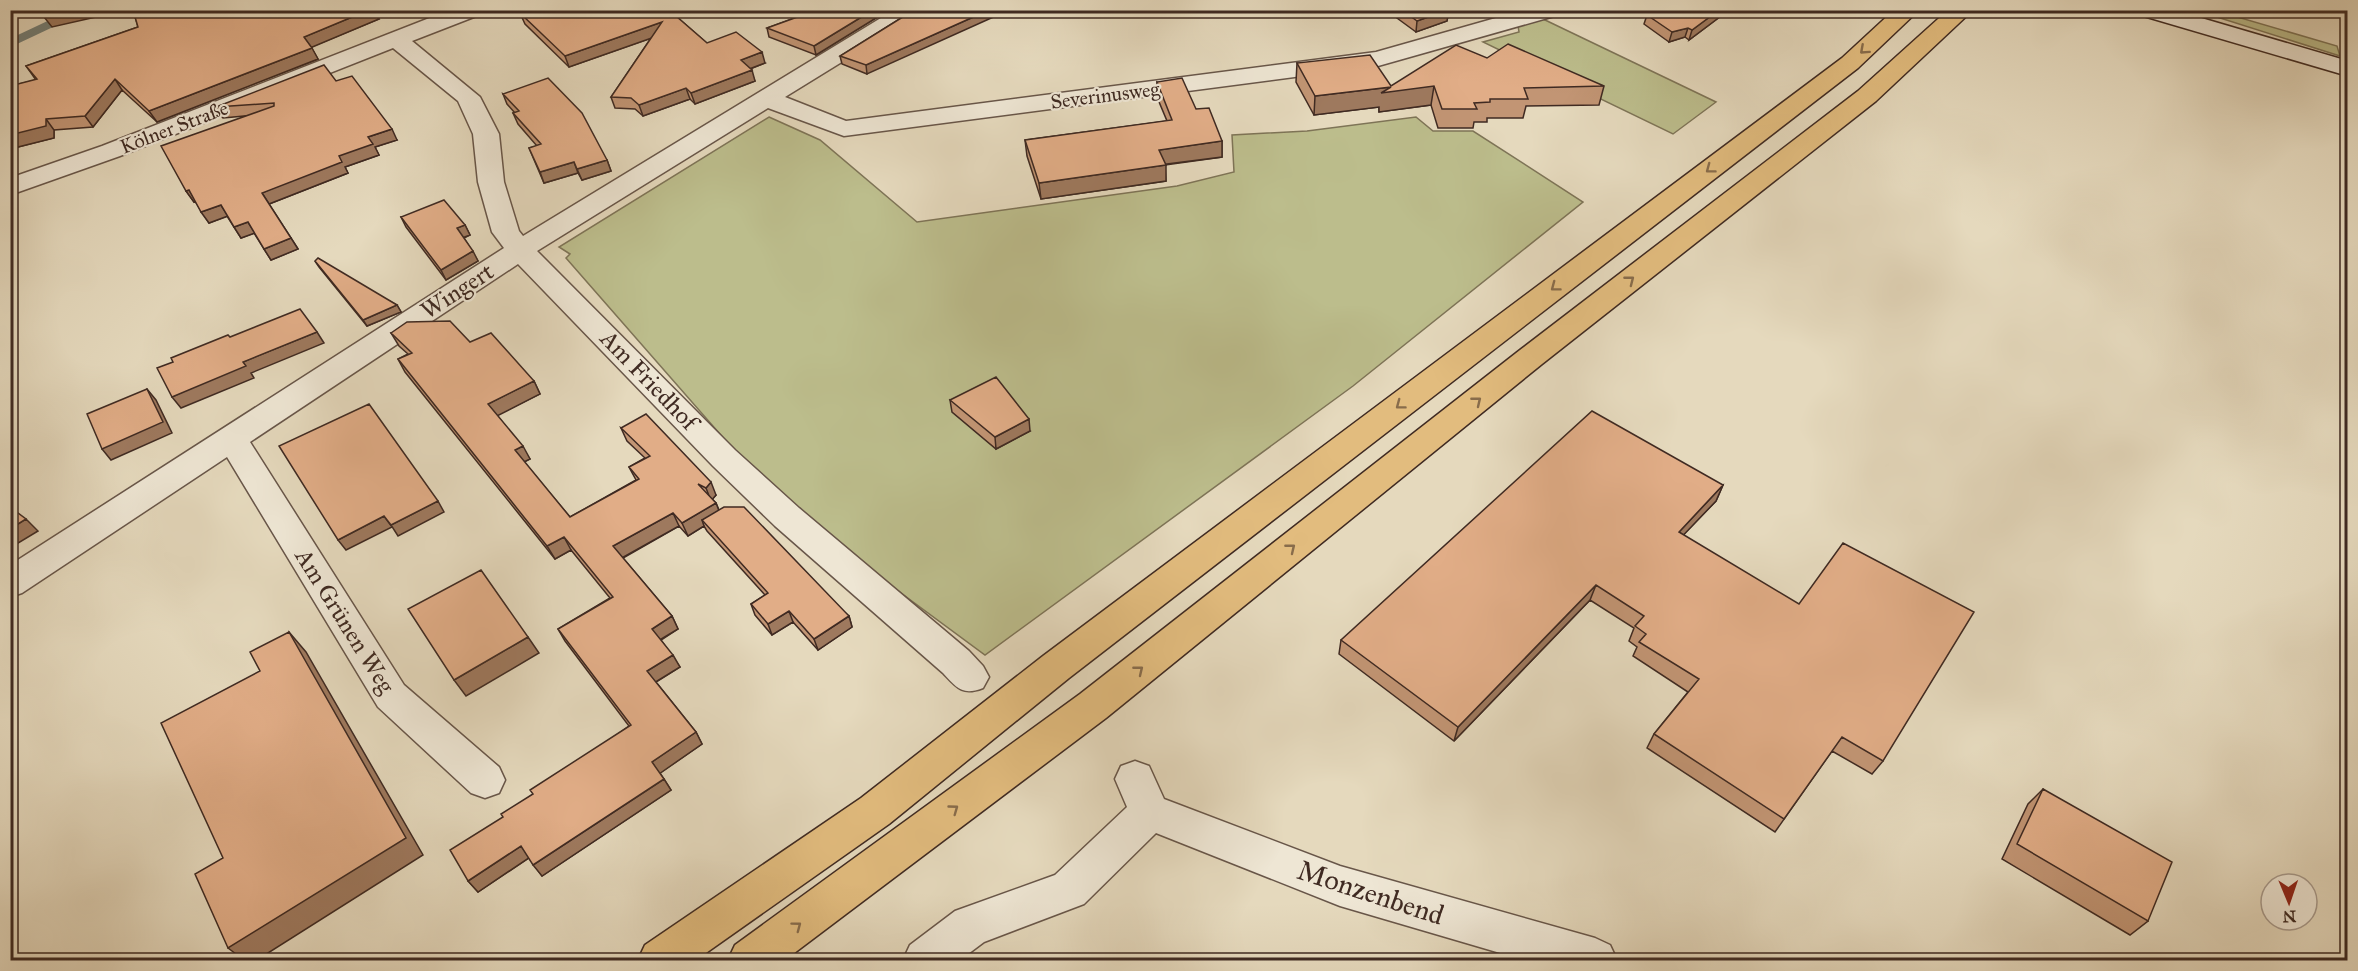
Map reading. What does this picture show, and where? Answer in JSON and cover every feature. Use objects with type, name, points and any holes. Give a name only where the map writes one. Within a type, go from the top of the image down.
[{"type":"main road","points":[[660,960],[875,811],[1056,667],[1850,63],[1908,10]]},
{"type":"main road","points":[[750,960],[1093,706],[1531,357],[1867,96],[1962,10]]},
{"type":"street","name":"Kölner Straße","points":[[10,187],[111,151],[471,10]]},
{"type":"street","name":"Wingert","points":[[10,583],[520,250],[909,10]]},
{"type":"street","name":"Severinusweg","points":[[767,99],[844,129],[1378,59],[1550,10]]},
{"type":"street","points":[[2148,10],[2348,69]]},
{"type":"street","name":"Am Friedhof","points":[[397,40],[468,97],[486,134],[491,182],[506,232],[520,250],[724,459],[787,517],[956,662],[970,677]]},
{"type":"street","points":[[10,166],[67,151],[111,151]]},
{"type":"street","name":"Am Grünen Weg","points":[[232,439],[391,696],[485,780]]},
{"type":"street","name":"Monzenbend","points":[[925,960],[970,926],[1069,890],[1143,796],[1340,886],[1595,960]]},
{"type":"green space","points":[[2198,11],[2217,11],[2337,46],[2340,56]]},
{"type":"green space","points":[[1543,19],[1716,102],[1673,134],[1483,42],[1519,32],[1518,26]]},
{"type":"green space","points":[[769,117],[820,140],[917,222],[1177,186],[1234,172],[1232,135],[1307,131],[1416,117],[1433,131],[1473,131],[1583,202],[1353,386],[985,655],[783,506],[566,258],[570,254],[559,247]]},
{"type":"building","points":[[42,10],[72,10],[44,17]]},
{"type":"building","points":[[133,10],[188,10],[189,15],[204,10],[369,10],[304,37],[312,48],[149,111],[115,79],[85,116],[46,119],[46,126],[10,135],[10,86],[37,79],[26,66],[138,27]]},
{"type":"building","points":[[528,10],[669,10],[707,43],[736,32],[762,52],[741,60],[752,70],[691,93],[686,88],[639,105],[631,98],[611,97],[662,22],[565,56],[520,13]]},
{"type":"building","points":[[802,10],[873,10],[814,46],[767,28],[806,14]]},
{"type":"building","points":[[914,10],[989,10],[866,65],[840,56]]},
{"type":"building","points":[[1402,10],[1448,10],[1417,21]]},
{"type":"building","points":[[1653,10],[1719,10],[1692,30],[1688,28],[1672,32],[1647,15]]},
{"type":"building","points":[[1508,44],[1604,86],[1524,88],[1528,99],[1490,99],[1490,102],[1474,103],[1477,109],[1442,109],[1434,86],[1381,93],[1391,87],[1315,96],[1297,63],[1370,55],[1391,86],[1456,45],[1487,58]]},
{"type":"building","points":[[324,65],[336,81],[352,76],[392,129],[368,137],[373,144],[339,156],[342,162],[262,193],[291,238],[264,249],[248,222],[234,227],[221,205],[201,212],[189,190],[186,191],[161,146],[274,106],[274,103],[216,107]]},
{"type":"building","points":[[548,78],[582,113],[607,160],[577,169],[574,162],[540,172],[529,148],[541,144],[513,113],[519,111],[503,94]]},
{"type":"building","points":[[1182,78],[1196,109],[1209,108],[1222,141],[1159,150],[1166,165],[1039,183],[1025,140],[1172,120],[1157,82]]},
{"type":"building","points":[[444,200],[465,225],[457,228],[473,251],[441,270],[401,217]]},
{"type":"building","points":[[318,258],[397,305],[363,320],[315,261]]},
{"type":"building","points":[[300,309],[317,332],[243,362],[246,366],[172,397],[157,368],[173,362],[171,358]]},
{"type":"building","points":[[450,321],[470,342],[491,333],[534,381],[488,404],[523,446],[515,450],[570,517],[639,479],[629,467],[650,456],[621,428],[646,414],[711,482],[706,488],[698,484],[716,503],[682,523],[673,513],[613,546],[672,616],[652,629],[673,655],[647,671],[696,732],[652,762],[664,779],[533,865],[521,846],[468,881],[450,850],[503,817],[501,814],[533,794],[530,790],[631,725],[558,629],[613,597],[564,537],[547,546],[398,359],[412,353],[391,333],[407,322]]},
{"type":"building","points":[[996,377],[1029,419],[995,437],[950,400]]},
{"type":"building","points":[[147,389],[163,422],[102,449],[87,414]]},
{"type":"building","points":[[369,404],[438,501],[391,525],[384,516],[338,540],[279,446]]},
{"type":"building","points":[[1592,411],[1723,485],[1679,532],[1799,604],[1843,543],[1974,612],[1883,761],[1842,737],[1784,819],[1654,734],[1699,679],[1639,642],[1646,634],[1635,626],[1644,616],[1596,585],[1458,727],[1341,640]]},
{"type":"building","points":[[10,507],[26,519],[10,529]]},
{"type":"building","points":[[724,507],[744,507],[849,616],[814,639],[789,611],[768,624],[751,604],[768,593],[702,520]]},
{"type":"building","points":[[481,570],[528,637],[454,680],[408,609]]},
{"type":"building","points":[[289,632],[406,838],[228,948],[195,874],[223,858],[161,723],[260,671],[250,652]]},
{"type":"building","points":[[2043,789],[2172,862],[2148,921],[2017,844]]},
{"type":"waterway","points":[[10,43],[80,10]]}]
